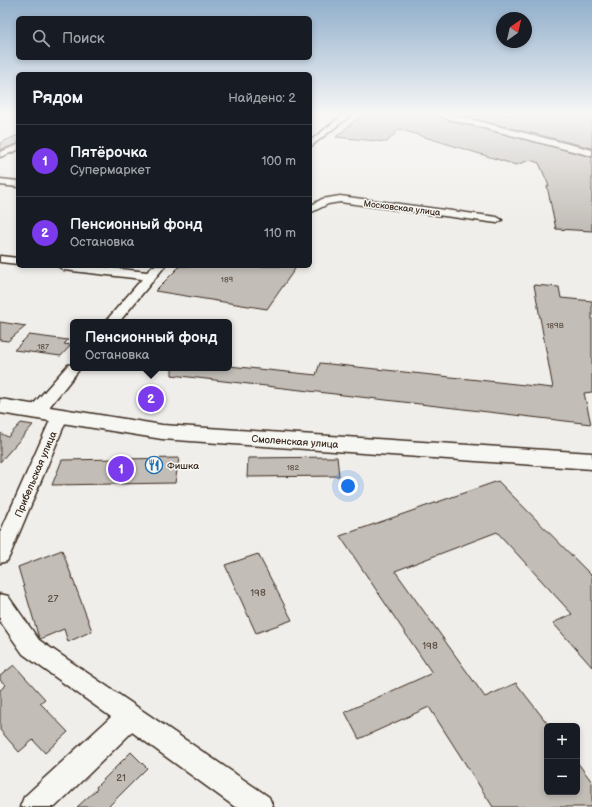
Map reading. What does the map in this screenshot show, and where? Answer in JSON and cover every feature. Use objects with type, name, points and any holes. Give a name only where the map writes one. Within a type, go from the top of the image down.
[{"type":"main road","name":"Смоленская улица","points":[[0,406],[162,432],[592,461]]},
{"type":"street","points":[[0,182],[16,184]]},
{"type":"street","name":"Московская улица","points":[[312,209],[325,201],[340,200],[497,220]]},
{"type":"street","points":[[0,259],[16,261]]},
{"type":"street","points":[[81,268],[150,276]]},
{"type":"street","points":[[114,319],[157,268]]},
{"type":"street","points":[[36,412],[70,371]]},
{"type":"street","name":"Прибельская улица","points":[[0,555],[60,416]]},
{"type":"street","points":[[0,603],[31,647],[259,807]]},
{"type":"street","points":[[34,807],[131,716]]},
{"type":"building","points":[[476,153],[575,153],[592,157],[592,231],[556,229],[547,186],[549,186],[539,163],[530,160],[516,165]]},
{"type":"building","points":[[178,268],[296,268],[267,309],[155,291]]},
{"type":"building","points":[[534,285],[559,287],[561,298],[592,301],[592,392],[584,393],[591,424],[172,375],[172,371],[232,371],[232,366],[316,375],[320,363],[553,388]]},
{"type":"building","points":[[0,322],[26,326],[8,341],[0,340]]},
{"type":"building","points":[[29,335],[68,340],[64,344],[70,345],[61,356],[14,350]]},
{"type":"building","points":[[21,423],[33,425],[0,462],[0,433],[8,437]]},
{"type":"building","points":[[337,457],[339,476],[247,477],[248,458]]},
{"type":"building","points":[[179,458],[175,483],[52,485],[62,460]]},
{"type":"building","points":[[498,481],[592,576],[592,667],[553,623],[572,614],[497,532],[395,571],[485,697],[516,683],[547,723],[544,723],[544,795],[580,795],[580,766],[592,782],[592,807],[493,807],[429,707],[359,739],[345,712],[432,673],[340,536]]},
{"type":"building","points":[[62,550],[92,631],[68,642],[64,629],[40,639],[39,638],[18,567]]},
{"type":"building","points":[[258,554],[292,620],[256,633],[225,565]]},
{"type":"building","points":[[14,665],[45,699],[40,703],[68,732],[45,753],[33,740],[19,752],[0,730],[0,690],[6,685],[0,680],[0,676]]},
{"type":"building","points":[[131,752],[147,768],[108,807],[77,807],[97,789],[96,787]]},
{"type":"place","name":"Пенсионный фонд","points":[[151,399]]},
{"type":"place","name":"Фишка","points":[[154,465]]},
{"type":"place","name":"Пятёрочка","points":[[121,469]]}]
